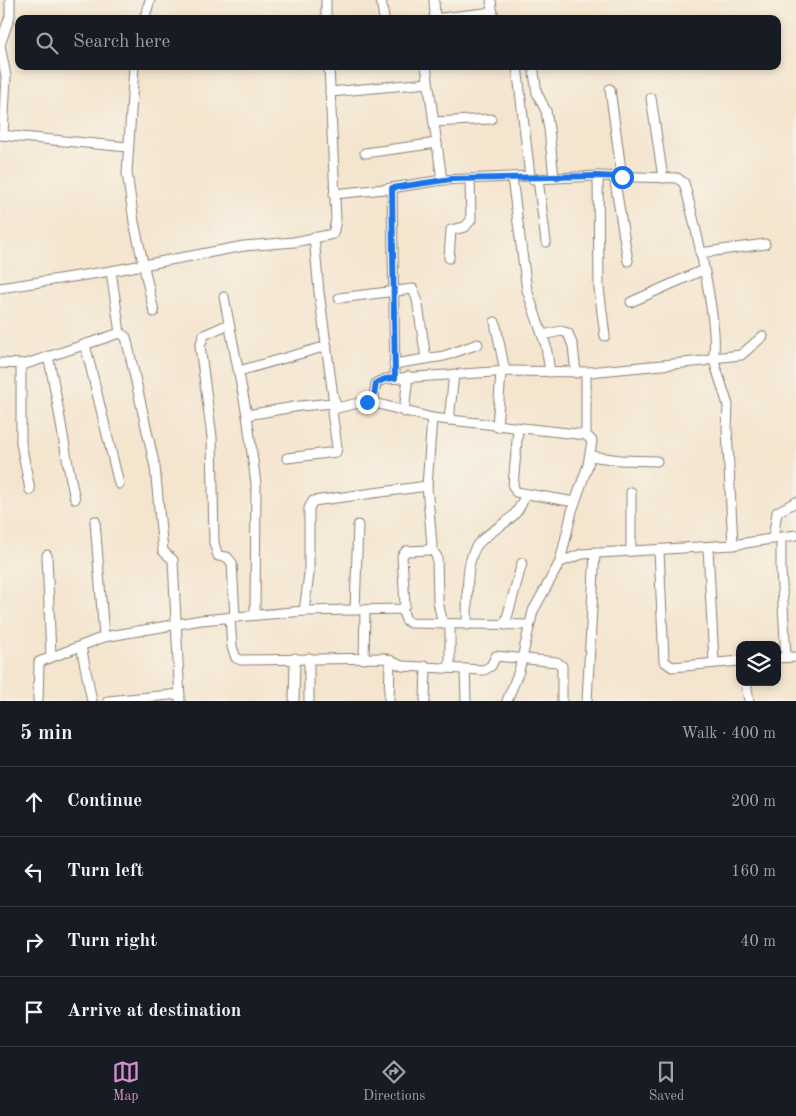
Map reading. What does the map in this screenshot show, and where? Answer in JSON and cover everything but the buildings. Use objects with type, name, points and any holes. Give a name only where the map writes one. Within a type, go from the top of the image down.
[{"type":"street","points":[[10,0],[10,16],[0,45],[6,76],[2,135],[128,147]]},
{"type":"street","points":[[145,15],[150,0]]},
{"type":"street","points":[[326,0],[326,15]]},
{"type":"street","points":[[381,0],[383,15]]},
{"type":"street","points":[[434,0],[434,15]]},
{"type":"street","points":[[491,0],[493,15]]},
{"type":"street","points":[[134,70],[128,147],[128,178],[134,222],[145,264],[154,312]]},
{"type":"street","points":[[0,288],[244,246],[294,242],[333,234],[336,227],[329,70]]},
{"type":"street","points":[[426,70],[442,180]]},
{"type":"street","points":[[517,70],[546,242]]},
{"type":"street","points":[[534,70],[538,93],[546,111],[554,178]]},
{"type":"street","points":[[330,92],[428,83]]},
{"type":"street","points":[[610,89],[628,261]]},
{"type":"street","points":[[652,98],[663,178]]},
{"type":"street","points":[[434,122],[491,119]]},
{"type":"street","points":[[365,153],[437,143]]},
{"type":"street","points":[[334,194],[392,188],[442,180],[598,176],[681,179],[684,183],[700,253],[711,314],[713,358],[728,405],[727,429],[734,545]]},
{"type":"street","points":[[598,176],[598,288],[605,336]]},
{"type":"street","points":[[512,178],[527,290],[543,335],[550,372]]},
{"type":"street","points":[[449,258],[451,230],[465,226],[471,220],[470,179]]},
{"type":"street","points":[[392,188],[395,378]]},
{"type":"street","points":[[287,458],[336,452],[338,447],[332,412],[336,405],[319,292],[314,237]]},
{"type":"street","points":[[700,253],[765,244]]},
{"type":"street","points":[[108,701],[180,697],[173,560],[163,551],[155,467],[126,337],[120,333],[111,270]]},
{"type":"street","points":[[631,302],[703,270]]},
{"type":"street","points":[[339,298],[410,289],[415,291],[426,359]]},
{"type":"street","points":[[224,297],[247,415],[256,484],[255,615]]},
{"type":"street","points":[[496,322],[503,372],[497,426]]},
{"type":"street","points":[[229,324],[204,335],[200,346],[212,438],[214,544],[218,556],[227,557],[232,563],[232,648],[236,658],[249,660],[384,658],[402,666],[465,669],[489,669],[496,656],[557,662],[562,666],[562,701]]},
{"type":"street","points":[[543,335],[561,331],[568,333],[574,346],[576,373]]},
{"type":"street","points":[[0,363],[26,364],[120,333]]},
{"type":"street","points":[[373,403],[376,383],[385,379],[408,376],[503,372],[576,373],[704,361],[713,358],[741,355],[763,336]]},
{"type":"street","points":[[85,344],[119,484]]},
{"type":"street","points":[[394,364],[426,359],[478,344]]},
{"type":"street","points":[[239,371],[327,346]]},
{"type":"street","points":[[48,356],[58,400],[75,499]]},
{"type":"street","points":[[20,364],[21,443],[30,490]]},
{"type":"street","points":[[586,372],[586,435]]},
{"type":"street","points":[[449,420],[454,374]]},
{"type":"street","points":[[404,412],[408,376]]},
{"type":"street","points":[[247,415],[300,406],[367,402],[432,418],[586,435],[592,441],[590,456],[575,502],[560,562],[539,599],[528,625],[522,658],[507,701]]},
{"type":"street","points":[[432,418],[428,486],[431,548],[437,557],[438,602],[447,624],[450,668]]},
{"type":"street","points":[[518,429],[513,486],[516,492],[575,502]]},
{"type":"street","points":[[590,456],[620,460],[657,461]]},
{"type":"street","points":[[304,611],[309,574],[309,508],[313,501],[428,486]]},
{"type":"street","points":[[631,492],[631,551]]},
{"type":"street","points":[[467,624],[469,568],[472,555],[478,544],[518,512],[525,494]]},
{"type":"street","points":[[796,502],[777,512],[777,538],[781,577],[782,658],[796,657]]},
{"type":"street","points":[[95,521],[104,638]]},
{"type":"street","points":[[358,525],[360,610],[364,659]]},
{"type":"street","points":[[560,562],[595,552],[734,545],[796,535]]},
{"type":"street","points":[[708,547],[714,663]]},
{"type":"street","points":[[402,609],[405,605],[402,556],[406,551],[426,551],[431,548]]},
{"type":"street","points":[[658,550],[664,661],[672,667],[736,661]]},
{"type":"street","points":[[588,701],[595,552]]},
{"type":"street","points":[[47,555],[51,657]]},
{"type":"street","points":[[505,625],[522,563]]},
{"type":"street","points":[[38,701],[40,662],[104,638],[233,617],[304,611],[402,609]]},
{"type":"street","points":[[402,609],[406,620],[410,624],[528,625]]},
{"type":"street","points":[[81,646],[92,701]]},
{"type":"street","points":[[294,701],[295,658]]},
{"type":"street","points":[[309,658],[309,701]]},
{"type":"street","points":[[390,660],[390,701]]},
{"type":"street","points":[[425,701],[426,666]]},
{"type":"street","points":[[465,669],[466,701]]},
{"type":"street","points":[[747,686],[749,701]]},
{"type":"route","points":[[367,402],[373,403],[374,390],[379,380],[395,378],[392,188],[451,179],[496,179],[530,176],[533,179],[598,176],[622,177]]}]
